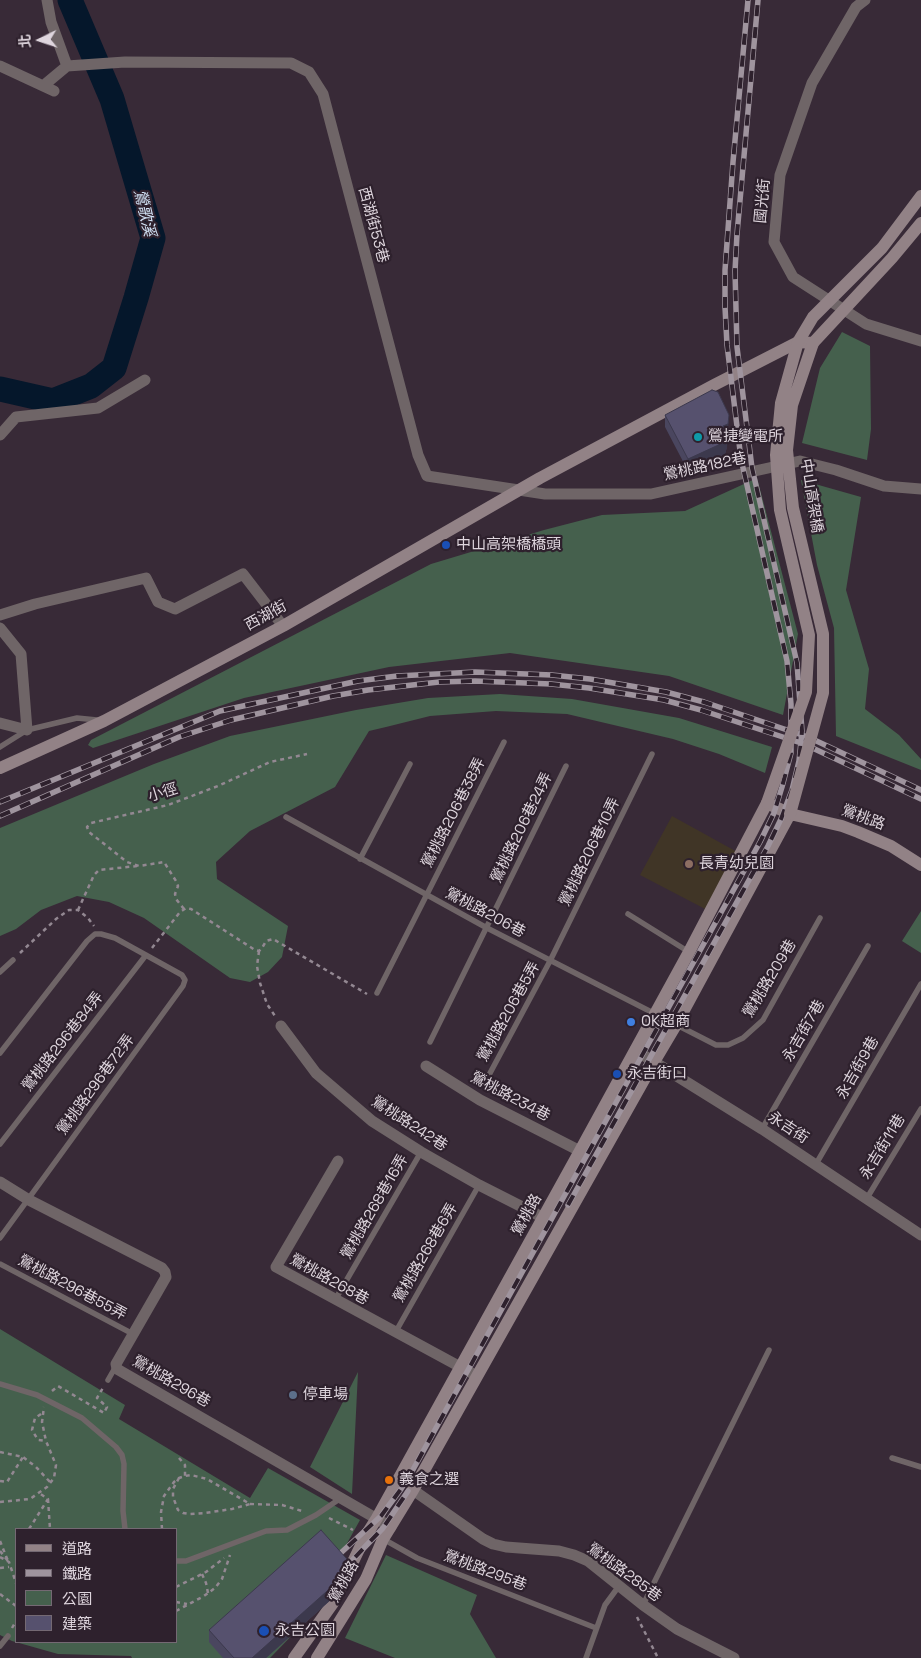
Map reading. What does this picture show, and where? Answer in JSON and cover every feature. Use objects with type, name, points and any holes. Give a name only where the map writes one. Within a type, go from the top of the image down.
[{"type":"street","points":[[0,66],[48,88],[68,66],[52,22],[47,0]]},
{"type":"street","name":"國光街","points":[[865,0],[856,7],[812,83],[780,175],[774,242],[793,277],[866,324],[921,341]]},
{"type":"street","name":"西湖街53巷","points":[[68,66],[125,62],[291,63],[309,72],[323,94],[418,455],[427,476],[520,490]]},
{"type":"street","name":"中山高架橋","points":[[767,803],[806,692],[809,635],[780,510],[776,455],[781,403],[798,342],[813,317],[882,248],[921,196]]},
{"type":"street","name":"中山高架橋","points":[[790,814],[823,693],[823,634],[793,508],[787,450],[792,405],[813,343],[892,258],[921,223]]},
{"type":"street","points":[[798,342],[813,343]]},
{"type":"street","name":"西湖街","points":[[0,768],[104,722],[283,626],[540,478],[798,342]]},
{"type":"street","points":[[0,435],[16,417],[98,408],[145,380]]},
{"type":"street","name":"鶯桃路182巷","points":[[520,490],[545,494],[651,494],[800,461],[836,470],[884,486],[921,489]]},
{"type":"street","points":[[0,615],[35,604],[146,578],[158,602],[174,609],[243,574],[283,626]]},
{"type":"street","points":[[0,628],[21,654],[27,730],[0,723]]},
{"type":"street","name":"鶯桃路","points":[[294,1658],[334,1603],[369,1531],[690,952],[767,803],[790,814],[842,826],[858,832],[891,846],[921,865]]},
{"type":"street","name":"鶯桃路","points":[[316,1658],[366,1579],[383,1539],[413,1490],[676,1025],[790,814]]},
{"type":"street","name":"鶯桃路242巷","points":[[281,1026],[316,1073],[372,1121],[479,1185],[544,1218]]},
{"type":"street","name":"永吉街","points":[[635,1050],[762,1129],[921,1235]]},
{"type":"street","name":"鶯桃路234巷","points":[[426,1066],[480,1100],[580,1151]]},
{"type":"street","name":"鶯桃路268巷","points":[[338,1162],[276,1267],[477,1376]]},
{"type":"street","name":"鶯桃路296巷","points":[[0,1182],[29,1200],[162,1268],[165,1272],[166,1277],[132,1334],[116,1366],[391,1527]]},
{"type":"street","name":"鶯桃路285巷","points":[[413,1490],[493,1544],[506,1547],[559,1551],[588,1561],[642,1606],[677,1629],[734,1658]]},
{"type":"lane","points":[[0,747],[27,730],[77,718],[104,722]]},
{"type":"lane","name":"鶯桃路206巷38弄","points":[[376,993],[504,742]]},
{"type":"lane","name":"鶯桃路206巷10弄","points":[[550,961],[652,754]]},
{"type":"lane","points":[[360,859],[410,764]]},
{"type":"lane","name":"鶯桃路206巷24弄","points":[[430,1042],[566,766]]},
{"type":"lane","name":"鶯桃路206巷","points":[[286,817],[426,896],[676,1025]]},
{"type":"lane","points":[[628,914],[690,952]]},
{"type":"lane","name":"鶯桃路209巷","points":[[676,1025],[716,1044],[728,1045],[743,1038],[763,1020],[820,918]]},
{"type":"lane","points":[[0,1053],[87,941],[95,934],[115,938],[146,955]]},
{"type":"lane","name":"永吉街7巷","points":[[762,1129],[868,946]]},
{"type":"lane","name":"鶯桃路296巷72弄","points":[[0,1238],[183,986],[185,980],[182,975],[146,955]]},
{"type":"lane","name":"鶯桃路296巷84弄","points":[[0,1144],[146,955]]},
{"type":"lane","points":[[0,972],[13,960]]},
{"type":"lane","name":"鶯桃路206巷5弄","points":[[489,1075],[550,961]]},
{"type":"lane","name":"永吉街9巷","points":[[816,1164],[921,984]]},
{"type":"lane","name":"永吉街11巷","points":[[867,1198],[921,1109]]},
{"type":"lane","name":"鶯桃路268巷16弄","points":[[335,1300],[421,1152]]},
{"type":"lane","name":"鶯桃路268巷6弄","points":[[395,1333],[479,1185]]},
{"type":"lane","name":"鶯桃路296巷55弄","points":[[0,1264],[132,1334]]},
{"type":"lane","points":[[642,1606],[769,1350]]},
{"type":"lane","points":[[108,1380],[116,1366]]},
{"type":"lane","points":[[0,1384],[37,1395],[82,1418],[116,1447],[122,1455],[125,1475],[123,1511],[125,1528]]},
{"type":"lane","points":[[892,1458],[921,1467]]},
{"type":"lane","points":[[178,1561],[186,1561],[266,1531],[282,1531],[294,1527],[341,1498]]},
{"type":"lane","name":"鶯桃路295巷","points":[[369,1531],[417,1558],[596,1628]]},
{"type":"lane","points":[[586,1658],[605,1605],[618,1586]]},
{"type":"lane","points":[[0,1646],[8,1636]]},
{"type":"path","name":"小徑","points":[[139,866],[127,862],[89,832],[87,827],[91,823],[168,805],[218,786],[270,762],[307,754]]},
{"type":"path","points":[[78,910],[94,876],[99,870],[164,862],[176,881],[178,886],[175,894],[176,899],[184,909]]},
{"type":"path","points":[[184,909],[191,909],[258,951]]},
{"type":"path","points":[[146,955],[184,909]]},
{"type":"path","points":[[13,960],[56,919],[70,910],[78,910],[88,918],[101,934]]},
{"type":"path","points":[[281,1026],[267,1004],[260,983],[258,951],[266,941],[273,939],[371,996],[374,996],[376,993]]},
{"type":"path","points":[[0,1502],[30,1498],[50,1483],[56,1474],[56,1465],[46,1441],[42,1422],[42,1414],[54,1387],[58,1386],[104,1413],[108,1407],[97,1398],[108,1380]]},
{"type":"path","points":[[42,1414],[35,1418],[32,1430],[38,1440],[46,1441]]},
{"type":"path","points":[[0,1452],[23,1457],[36,1467],[50,1483]]},
{"type":"path","points":[[0,1481],[7,1482],[23,1457]]},
{"type":"path","points":[[179,1458],[185,1465],[185,1476]]},
{"type":"path","points":[[162,1528],[162,1503],[171,1486],[179,1478],[185,1476],[191,1475],[207,1479],[250,1504],[205,1513],[182,1513],[178,1510],[173,1497],[173,1489],[179,1478]]},
{"type":"path","points":[[39,1493],[48,1499]]},
{"type":"path","points":[[30,1528],[48,1499]]},
{"type":"path","points":[[48,1499],[50,1528]]},
{"type":"path","points":[[0,1540],[15,1581]]},
{"type":"path","points":[[178,1610],[208,1593],[222,1579],[234,1543]]},
{"type":"path","points":[[0,1551],[8,1562]]},
{"type":"path","points":[[178,1587],[202,1574],[230,1554]]},
{"type":"path","points":[[0,1557],[8,1562]]},
{"type":"path","points":[[0,1568],[9,1567]]},
{"type":"path","points":[[202,1574],[208,1593]]},
{"type":"path","points":[[0,1594],[15,1605]]},
{"type":"path","points":[[178,1602],[188,1604]]},
{"type":"path","points":[[642,1606],[637,1618],[658,1658]]},
{"type":"shaded area","name":"長青幼兒園","points":[[672,816],[739,853],[709,911],[640,875]]},
{"type":"green space","points":[[842,332],[870,346],[871,429],[867,460],[802,443],[820,368]]},
{"type":"green space","points":[[757,478],[798,634],[783,715],[669,676],[510,653],[389,667],[244,698],[93,748],[88,745],[91,740],[431,564],[544,530],[602,515],[685,511]]},
{"type":"green space","points":[[801,480],[861,497],[846,590],[869,669],[865,709],[899,735],[921,759],[921,770],[836,736],[834,628],[817,565]]},
{"type":"green space","points":[[500,694],[572,699],[679,718],[772,747],[765,773],[719,754],[673,739],[567,714],[496,711],[430,716],[369,731],[335,787],[250,831],[216,862],[217,879],[288,926],[282,957],[268,972],[250,982],[230,978],[144,918],[109,902],[77,896],[41,910],[16,929],[0,936],[0,828],[154,764],[230,736],[356,710],[428,698]]},
{"type":"green space","points":[[921,911],[921,953],[902,941]]},
{"type":"green space","name":"永吉公園","points":[[0,1329],[125,1405],[119,1419],[250,1498],[268,1468],[360,1520],[301,1626],[270,1658],[132,1658],[131,1656],[58,1654],[19,1643],[178,1643],[178,1528],[15,1528],[15,1642],[0,1635]]},
{"type":"green space","points":[[358,1372],[352,1494],[310,1467]]},
{"type":"green space","points":[[386,1555],[477,1595],[470,1614],[496,1658],[395,1658],[345,1638]]},
{"type":"building","name":"鶯捷變電所","points":[[712,390],[718,392],[729,415],[728,424],[723,426],[727,435],[725,442],[688,459],[665,415]]},
{"type":"building","points":[[321,1530],[354,1567],[252,1658],[234,1658],[209,1630]]},
{"type":"waterway","name":"鶯歌溪","points":[[0,389],[53,401],[91,386],[114,368],[153,238],[112,99],[70,0]]},
{"type":"railway","points":[[332,1561],[381,1516],[410,1475],[760,842],[774,813],[782,787],[791,753],[791,704],[787,661],[741,459],[727,345],[725,307],[725,270],[733,162],[748,0]]},
{"type":"railway","points":[[568,1205],[768,846],[792,790],[799,761],[802,731],[797,663],[752,468],[737,347],[735,271],[737,234],[758,0]]},
{"type":"railway","points":[[0,802],[220,711],[358,681],[397,676],[475,672],[552,675],[590,679],[666,692],[704,702],[808,737],[921,790]]},
{"type":"railway","points":[[0,816],[179,737],[231,720],[333,696],[368,690],[439,682],[475,681],[551,684],[664,700],[701,710],[804,744],[921,799]]},
{"type":"railway","points":[[340,1573],[383,1528],[408,1491]]},
{"type":"place","name":"鶯捷變電所","points":[[698,437]]},
{"type":"place","name":"中山高架橋橋頭","points":[[446,545]]},
{"type":"place","name":"長青幼兒園","points":[[689,864]]},
{"type":"place","name":"OK超商","points":[[631,1022]]},
{"type":"place","name":"永吉街口","points":[[617,1074]]},
{"type":"place","name":"停車場","points":[[293,1395]]},
{"type":"place","name":"義食之選","points":[[389,1480]]},
{"type":"place","name":"永吉公園","points":[[264,1631]]}]
